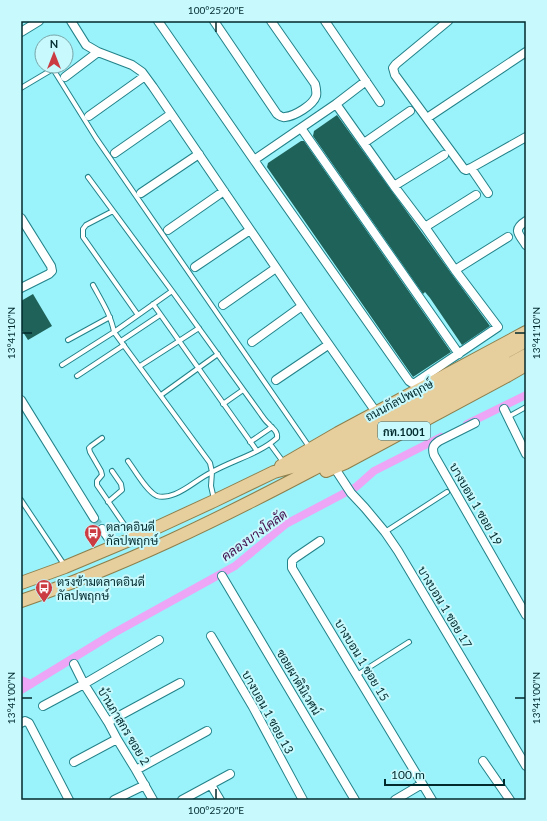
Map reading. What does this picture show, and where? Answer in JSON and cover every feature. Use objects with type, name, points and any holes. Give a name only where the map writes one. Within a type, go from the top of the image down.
[{"type":"main road","name":"ถนนกัลปพฤกษ์","points":[[274,472],[284,463],[310,448],[526,332]]},
{"type":"main road","name":"ถนนกัลปพฤกษ์","points":[[21,601],[74,582],[124,561],[279,488],[429,401],[526,341]]},
{"type":"main road","name":"ถนนกัลปพฤกษ์","points":[[21,583],[65,567],[134,538],[274,472],[303,464],[340,444],[526,354]]},
{"type":"main road","name":"ถนนกัลปพฤกษ์","points":[[279,488],[297,483],[345,463],[526,365]]},
{"type":"street","points":[[21,32],[39,21]]},
{"type":"street","points":[[71,21],[86,45],[98,52],[132,65],[142,72],[328,345],[376,412]]},
{"type":"street","points":[[158,21],[409,381],[412,383],[418,382],[498,327],[455,270],[336,104]]},
{"type":"street","points":[[214,21],[277,114],[284,118],[299,112],[315,98],[315,84],[271,21]]},
{"type":"street","points":[[324,21],[380,102]]},
{"type":"street","points":[[448,21],[396,64],[393,68],[395,75],[466,170],[526,138]]},
{"type":"street","points":[[66,76],[98,52]]},
{"type":"street","points":[[427,118],[526,52]]},
{"type":"street","points":[[89,116],[145,76]]},
{"type":"street","points":[[254,160],[336,104],[366,81]]},
{"type":"street","points":[[307,106],[315,118]]},
{"type":"street","points":[[364,143],[410,111]]},
{"type":"street","points":[[299,112],[304,126],[459,354]]},
{"type":"street","points":[[115,153],[171,114]]},
{"type":"street","points":[[141,193],[199,154]]},
{"type":"street","points":[[394,186],[444,155]]},
{"type":"street","points":[[471,168],[488,193]]},
{"type":"street","points":[[168,230],[224,191]]},
{"type":"street","points":[[425,227],[476,195]]},
{"type":"street","points":[[21,218],[51,266],[52,271],[21,288]]},
{"type":"street","points":[[526,221],[519,225],[518,228],[518,232],[526,246]]},
{"type":"street","points":[[195,267],[250,230]]},
{"type":"street","points":[[455,270],[508,237]]},
{"type":"street","points":[[223,305],[276,268]]},
{"type":"street","points":[[252,342],[302,306]]},
{"type":"street","points":[[276,380],[328,345]]},
{"type":"street","points":[[21,400],[94,518]]},
{"type":"street","points":[[504,409],[526,454]]},
{"type":"street","name":"บางบอน 1 ซอย 19","points":[[475,423],[435,443],[433,447],[434,455],[526,615]]},
{"type":"street","name":"บางบอน 1 ซอย 17","points":[[334,467],[341,480],[385,532],[398,551],[526,766]]},
{"type":"street","points":[[102,529],[114,546]]},
{"type":"street","name":"บางบอน 1 ซอย 15","points":[[320,541],[295,558],[292,561],[292,568],[432,800]]},
{"type":"street","name":"ซอยผาตินิเวศน์","points":[[222,576],[355,800]]},
{"type":"street","name":"บางบอน 1 ซอย 13","points":[[211,636],[253,707],[303,800]]},
{"type":"street","points":[[43,706],[159,640]]},
{"type":"street","name":"บ้านภาสกร ซอย 2","points":[[74,664],[84,684],[108,722],[153,800]]},
{"type":"street","points":[[108,722],[180,682]]},
{"type":"street","points":[[21,723],[29,723],[69,800]]},
{"type":"street","points":[[136,770],[207,731]]},
{"type":"street","points":[[74,762],[117,739]]},
{"type":"street","points":[[483,761],[510,800]]},
{"type":"street","points":[[182,800],[230,774]]},
{"type":"street","points":[[395,800],[422,784]]},
{"type":"street","points":[[114,800],[145,785]]},
{"type":"street","points":[[211,785],[220,800]]},
{"type":"lane","points":[[21,88],[53,68],[96,138],[310,448]]},
{"type":"lane","points":[[88,177],[268,424],[276,430],[278,434],[277,438],[270,444],[212,472],[177,493],[165,497],[156,496],[148,488],[128,460]]},
{"type":"lane","points":[[112,211],[86,225],[83,229],[83,236],[138,315]]},
{"type":"lane","points":[[93,285],[110,317],[114,332],[210,463],[212,472],[211,486],[214,501]]},
{"type":"lane","points":[[62,365],[114,332],[172,291]]},
{"type":"lane","points":[[153,304],[257,451]]},
{"type":"lane","points":[[77,376],[160,315]]},
{"type":"lane","points":[[68,340],[110,317]]},
{"type":"lane","points":[[140,366],[199,328]]},
{"type":"lane","points":[[161,395],[218,354]]},
{"type":"lane","points":[[223,404],[243,390]]},
{"type":"lane","points":[[508,418],[526,407]]},
{"type":"lane","points":[[250,442],[272,427]]},
{"type":"lane","points":[[102,438],[89,448],[102,475],[97,481],[97,486],[134,538]]},
{"type":"lane","points":[[270,444],[284,463]]},
{"type":"lane","points":[[108,502],[122,490],[121,484],[112,471]]},
{"type":"lane","points":[[385,532],[447,492]]},
{"type":"lane","points":[[21,500],[65,567]]},
{"type":"lane","points":[[357,675],[409,642]]},
{"type":"building","points":[[337,115],[490,326],[462,345],[430,298],[425,292],[423,294],[313,136],[314,131]]},
{"type":"building","points":[[301,141],[304,141],[451,352],[413,377],[267,167],[268,163]]},
{"type":"building","points":[[33,294],[52,326],[28,340],[21,329],[21,301]]},
{"type":"waterway","name":"คลองบางโคลัด","points":[[467,424],[526,395]]},
{"type":"waterway","name":"คลองบางโคลัด","points":[[21,690],[114,633],[235,566],[286,524],[356,487],[374,471],[441,437]]},
{"type":"waterway","points":[[21,680],[31,684]]},
{"type":"tunnel","points":[[94,518],[102,529]]},
{"type":"place","name":"ตลาดอินดี กัลปพฤกษ์","points":[[93,548]]},
{"type":"place","name":"ตรงข้ามตลาดอินดี กัลปพฤกษ์","points":[[44,603]]}]
